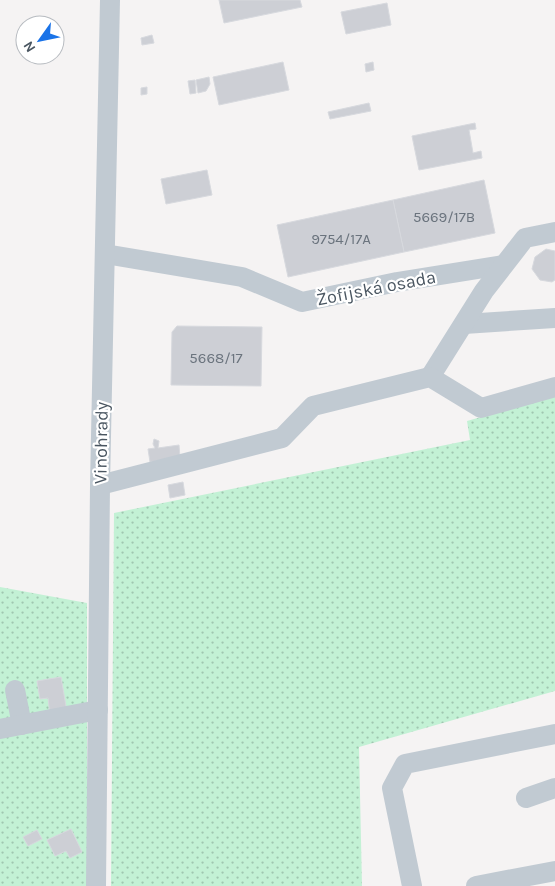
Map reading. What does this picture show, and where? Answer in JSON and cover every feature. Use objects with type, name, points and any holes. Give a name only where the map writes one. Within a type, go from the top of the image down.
[{"type":"street","name":"Vinohrady","points":[[96,886],[100,485],[110,0]]},
{"type":"street","points":[[100,485],[282,438],[313,406],[430,377],[503,265],[526,238],[555,232]]},
{"type":"street","name":"Žofijská osada","points":[[105,254],[242,277],[302,302],[397,282],[503,265]]},
{"type":"street","points":[[464,324],[555,318]]},
{"type":"street","points":[[430,377],[481,408],[555,388]]},
{"type":"street","points":[[16,690],[22,725]]},
{"type":"street","points":[[0,729],[98,710]]},
{"type":"street","points":[[412,886],[392,788],[405,764],[555,734]]},
{"type":"street","points":[[526,798],[555,788]]},
{"type":"street","points":[[476,886],[555,871]]},
{"type":"green space","points":[[555,396],[555,691],[359,747],[362,886],[111,886],[114,513],[470,440],[467,421]]},
{"type":"green space","points":[[0,587],[87,603],[87,886],[0,886]]},
{"type":"building","points":[[219,0],[300,0],[302,7],[224,23]]},
{"type":"building","points":[[387,3],[391,25],[346,34],[341,12]]},
{"type":"building","points":[[152,35],[154,43],[142,45],[141,38]]},
{"type":"building","points":[[283,62],[289,90],[219,105],[213,77]]},
{"type":"building","points":[[373,62],[374,70],[366,72],[365,64]]},
{"type":"building","points":[[209,77],[210,84],[206,91],[198,93],[196,80]]},
{"type":"building","points":[[195,80],[196,93],[190,94],[188,81]]},
{"type":"building","points":[[147,87],[147,94],[141,95],[141,88]]},
{"type":"building","points":[[369,103],[371,111],[330,119],[328,112]]},
{"type":"building","points":[[475,123],[476,129],[469,130],[473,153],[481,151],[482,158],[419,170],[412,136]]},
{"type":"building","points":[[207,170],[212,195],[166,204],[161,179]]},
{"type":"building","points":[[484,180],[495,233],[404,252],[393,200]]},
{"type":"building","points":[[393,200],[404,252],[288,277],[277,225]]},
{"type":"building","points":[[546,249],[555,251],[555,280],[552,282],[540,280],[532,269],[535,257]]},
{"type":"building","points":[[177,326],[262,327],[261,386],[171,385],[172,332]]},
{"type":"building","points":[[154,439],[159,441],[158,448],[179,445],[180,458],[150,462],[148,449],[155,448],[153,444]]},
{"type":"building","points":[[183,482],[185,495],[170,498],[168,485]]},
{"type":"building","points":[[61,677],[67,712],[50,715],[48,698],[40,699],[37,681]]},
{"type":"building","points":[[71,829],[82,852],[70,858],[66,851],[55,856],[47,840]]},
{"type":"building","points":[[37,830],[42,839],[28,846],[23,837]]}]
